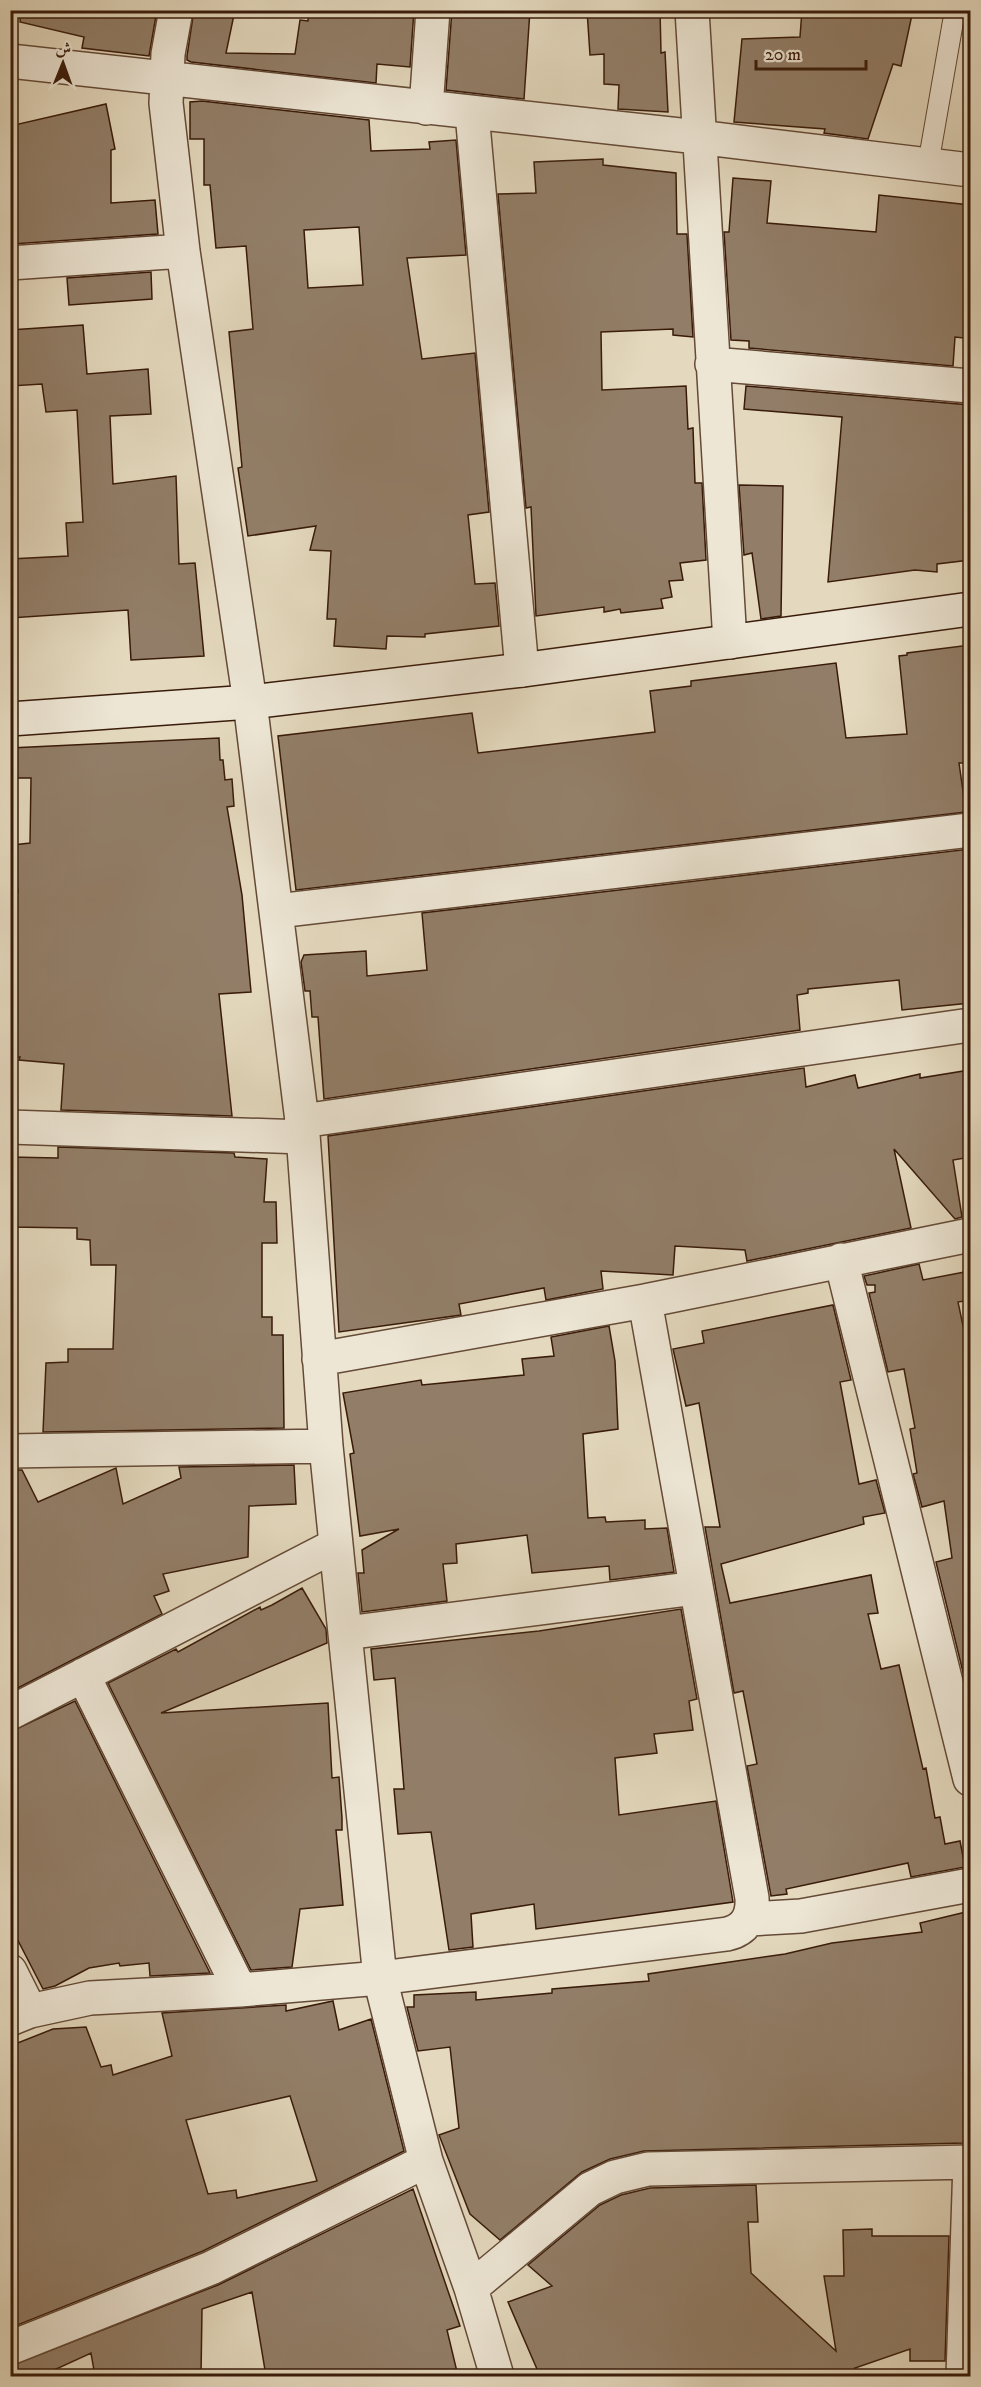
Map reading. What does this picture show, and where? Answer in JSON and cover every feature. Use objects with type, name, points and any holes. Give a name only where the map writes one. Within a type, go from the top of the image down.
[{"type":"street","points":[[176,10],[166,79],[166,103],[183,251],[250,702],[302,1129],[326,1446],[380,1978],[426,2161],[471,2288],[497,2376]]},
{"type":"street","points":[[426,108],[434,10]]},
{"type":"street","points":[[692,10],[730,642]]},
{"type":"street","points":[[10,62],[698,137],[970,170]]},
{"type":"street","points":[[472,113],[522,670]]},
{"type":"street","points":[[10,263],[183,251]]},
{"type":"street","points":[[712,364],[970,386]]},
{"type":"street","points":[[10,720],[250,702],[522,670],[970,609]]},
{"type":"street","points":[[277,911],[970,830]]},
{"type":"street","points":[[10,1127],[302,1129],[970,1025]]},
{"type":"street","points":[[319,1359],[645,1301],[970,1235]]},
{"type":"street","points":[[841,1260],[970,1779]]},
{"type":"street","points":[[10,1971],[20,2015],[90,1998],[240,1990],[380,1978],[727,1934],[740,1930],[749,1919],[752,1899],[645,1301]]},
{"type":"street","points":[[10,1451],[326,1446]]},
{"type":"street","points":[[10,1713],[336,1545]]},
{"type":"street","points":[[346,1633],[696,1588]]},
{"type":"street","points":[[83,1675],[240,1990]]},
{"type":"street","points":[[749,1919],[801,1916],[970,1885]]},
{"type":"street","points":[[10,2348],[211,2268],[426,2161]]},
{"type":"street","points":[[471,2288],[590,2189],[615,2177],[648,2169],[970,2162],[963,2376]]},
{"type":"lane","points":[[928,165],[954,10]]},
{"type":"building","points":[[21,10],[157,10],[149,56],[82,48],[84,37],[20,22]]},
{"type":"building","points":[[194,10],[235,10],[226,53],[295,54],[300,20],[308,21],[309,10],[414,10],[410,67],[377,64],[376,83],[191,62],[187,60],[187,56]]},
{"type":"building","points":[[452,10],[530,10],[524,99],[446,90]]},
{"type":"building","points":[[587,10],[660,10],[661,53],[665,52],[668,112],[618,109],[619,85],[604,84],[604,54],[590,55]]},
{"type":"building","points":[[802,10],[913,10],[901,66],[893,64],[868,139],[824,133],[825,129],[734,122],[742,39],[800,37]]},
{"type":"building","points":[[202,101],[369,120],[371,151],[430,149],[429,142],[456,140],[466,255],[407,258],[422,359],[475,353],[489,512],[468,515],[475,584],[495,583],[499,626],[425,634],[425,637],[387,636],[386,649],[334,646],[336,619],[327,619],[331,551],[310,550],[316,526],[248,536],[238,468],[242,467],[229,332],[253,329],[246,246],[216,248],[210,185],[204,185],[204,139],[190,139],[190,102]],"holes":[[[359,227],[363,285],[308,288],[304,230]]]},
{"type":"building","points":[[106,104],[115,149],[111,150],[111,203],[155,200],[158,234],[12,244],[10,126]]},
{"type":"building","points":[[603,159],[603,165],[676,173],[677,234],[687,234],[693,337],[673,335],[673,329],[601,332],[602,390],[686,386],[688,429],[693,428],[695,483],[702,483],[706,560],[680,563],[683,580],[669,581],[672,597],[661,599],[663,608],[621,613],[620,609],[604,612],[604,607],[536,616],[531,507],[526,508],[498,194],[536,193],[534,162]]},
{"type":"building","points":[[733,178],[771,181],[767,223],[876,232],[879,195],[970,205],[970,290],[968,290],[964,338],[955,337],[953,366],[749,348],[749,341],[731,340],[724,232],[729,232]]},
{"type":"building","points":[[151,272],[152,299],[69,305],[67,278]]},
{"type":"building","points":[[83,325],[87,374],[148,369],[151,414],[110,416],[113,484],[176,476],[179,564],[195,563],[204,656],[131,660],[128,610],[10,618],[10,559],[68,556],[66,523],[83,522],[77,410],[46,412],[42,384],[10,386],[10,330]]},
{"type":"building","points":[[746,386],[970,405],[970,560],[937,564],[937,572],[915,570],[828,582],[842,417],[744,409]]},
{"type":"building","points":[[739,485],[783,486],[781,616],[761,619],[752,553],[744,555]]},
{"type":"building","points":[[970,645],[970,763],[959,763],[966,812],[296,890],[278,736],[472,713],[478,753],[655,732],[650,691],[691,686],[691,681],[836,663],[846,738],[907,734],[899,656]]},
{"type":"building","points":[[219,738],[220,760],[223,760],[225,780],[232,779],[234,806],[227,807],[242,895],[251,992],[219,994],[232,1116],[61,1110],[64,1064],[19,1060],[20,1057],[10,1057],[10,893],[18,892],[13,845],[30,843],[31,778],[10,778],[10,748]]},
{"type":"building","points":[[970,849],[970,1003],[902,1010],[899,980],[808,989],[808,993],[797,995],[800,1030],[324,1099],[318,1017],[312,1017],[310,991],[305,991],[301,962],[304,955],[366,951],[367,976],[427,970],[422,913]]},
{"type":"building","points":[[804,1068],[806,1087],[855,1075],[858,1088],[920,1074],[920,1078],[970,1070],[970,1157],[953,1160],[962,1217],[955,1219],[894,1149],[911,1228],[747,1261],[745,1250],[675,1246],[673,1275],[601,1271],[603,1289],[546,1300],[544,1288],[459,1304],[461,1315],[339,1332],[328,1136]]},
{"type":"building","points":[[58,1147],[234,1153],[235,1157],[267,1159],[264,1202],[276,1202],[277,1243],[262,1243],[262,1317],[272,1317],[272,1335],[283,1335],[284,1428],[43,1432],[46,1363],[68,1362],[68,1349],[113,1349],[116,1265],[91,1265],[90,1240],[77,1239],[77,1228],[10,1227],[10,1157],[58,1158]]},
{"type":"building","points":[[919,1264],[923,1280],[970,1271],[970,1300],[958,1302],[970,1359],[970,1672],[963,1672],[936,1562],[952,1558],[944,1501],[922,1507],[913,1474],[917,1473],[910,1429],[915,1428],[904,1369],[888,1372],[869,1293],[875,1292],[875,1285],[867,1285],[864,1276]]},
{"type":"building","points":[[833,1305],[851,1380],[840,1382],[859,1484],[876,1480],[885,1513],[863,1517],[864,1524],[721,1564],[730,1603],[871,1575],[878,1613],[868,1614],[881,1669],[899,1665],[923,1769],[926,1768],[935,1818],[940,1817],[945,1844],[960,1841],[965,1867],[911,1877],[908,1863],[786,1889],[787,1894],[771,1896],[747,1766],[757,1764],[743,1691],[734,1693],[705,1527],[720,1527],[699,1403],[686,1406],[673,1349],[704,1343],[702,1331]]},
{"type":"building","points":[[609,1326],[615,1361],[618,1429],[583,1434],[588,1518],[605,1517],[606,1522],[645,1520],[645,1529],[667,1528],[674,1572],[610,1580],[609,1566],[532,1573],[527,1535],[456,1544],[457,1563],[443,1564],[447,1601],[362,1612],[358,1573],[364,1573],[362,1550],[399,1529],[360,1536],[350,1454],[354,1453],[343,1393],[421,1380],[422,1385],[524,1375],[522,1359],[554,1356],[551,1337]]},
{"type":"building","points":[[294,1465],[296,1504],[249,1506],[248,1557],[163,1574],[169,1591],[154,1596],[162,1614],[10,1692],[10,1470],[22,1470],[38,1502],[116,1468],[123,1504],[181,1478],[179,1467]]},
{"type":"building","points":[[302,1588],[326,1629],[327,1643],[161,1713],[328,1703],[332,1778],[339,1777],[342,1830],[336,1830],[343,1905],[300,1909],[292,1967],[251,1970],[108,1683],[176,1649],[178,1652],[260,1607],[261,1610]]},
{"type":"building","points":[[681,1609],[697,1699],[689,1701],[693,1730],[654,1734],[657,1753],[615,1758],[619,1815],[716,1801],[733,1902],[536,1929],[534,1904],[471,1914],[473,1947],[449,1950],[431,1832],[398,1834],[394,1789],[404,1789],[395,1678],[374,1680],[371,1649],[539,1631]]},
{"type":"building","points":[[75,1701],[210,1973],[150,1976],[149,1963],[120,1966],[119,1963],[89,1968],[55,1986],[43,1989],[10,1925],[10,1732]]},
{"type":"building","points":[[970,1911],[970,2113],[964,2115],[964,2143],[644,2151],[610,2159],[582,2172],[500,2240],[470,2214],[439,2135],[459,2128],[450,2047],[418,2051],[407,2007],[414,2007],[414,1995],[476,1992],[476,2000],[552,1993],[552,1989],[649,1981],[648,1974],[785,1954],[832,1943],[922,1932],[920,1923]]},
{"type":"building","points":[[333,2001],[339,2030],[371,2019],[404,2151],[203,2251],[10,2328],[10,2046],[53,2029],[86,2027],[101,2067],[111,2065],[113,2075],[172,2056],[162,2013],[286,2005],[286,2011]],"holes":[[[290,2096],[317,2181],[237,2198],[236,2190],[208,2194],[186,2120]]]},
{"type":"building","points":[[756,2185],[758,2222],[748,2222],[751,2273],[836,2351],[824,2276],[844,2276],[843,2230],[872,2229],[872,2236],[949,2236],[945,2361],[910,2361],[910,2349],[855,2368],[864,2376],[540,2376],[508,2302],[552,2286],[528,2265],[600,2205],[621,2195],[650,2188]]},
{"type":"building","points":[[413,2189],[460,2326],[447,2330],[458,2376],[266,2376],[252,2292],[202,2309],[201,2376],[95,2376],[91,2353],[41,2376],[10,2376],[10,2366],[218,2285]]}]
